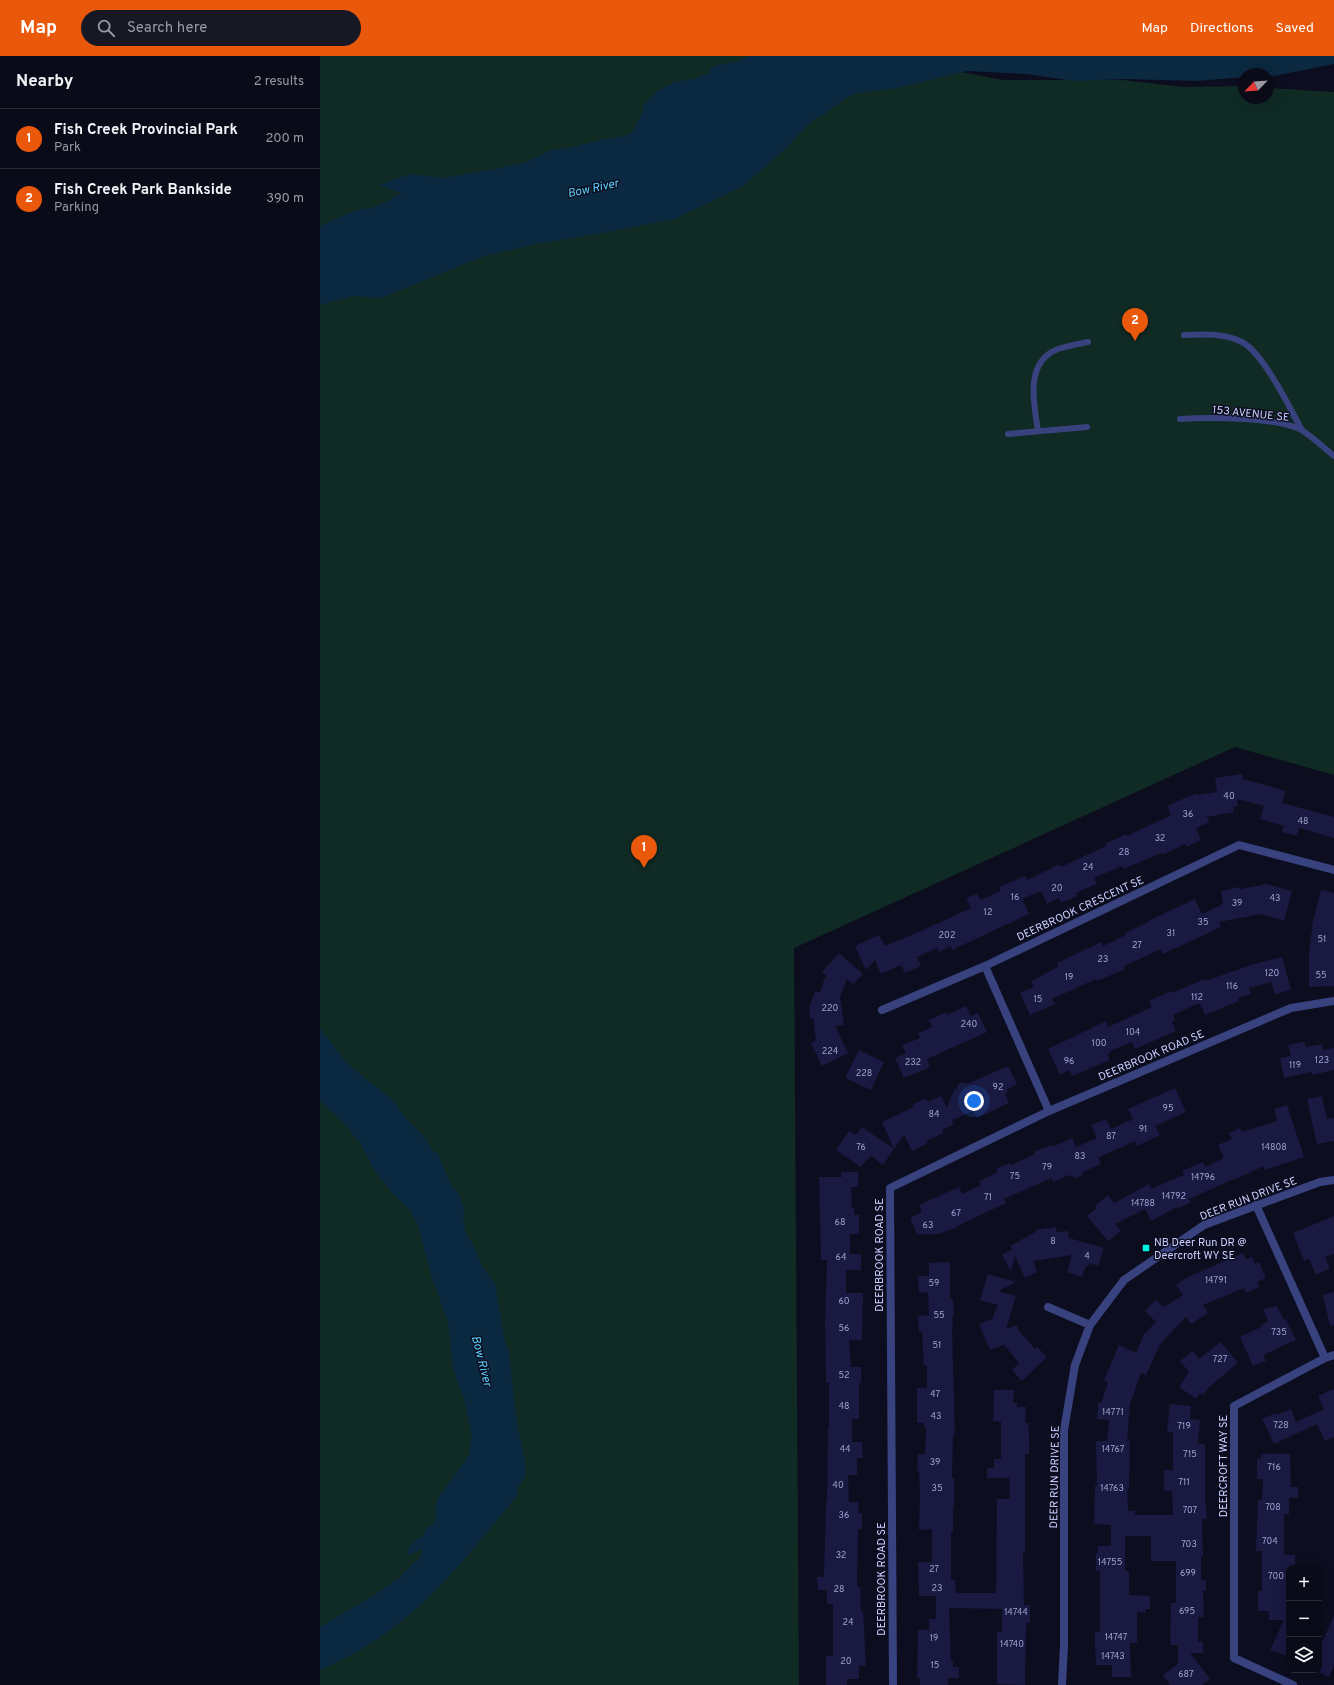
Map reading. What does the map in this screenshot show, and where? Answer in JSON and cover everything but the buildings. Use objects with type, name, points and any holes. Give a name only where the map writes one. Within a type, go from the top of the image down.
[{"type":"street","name":"DEERBROOK CRESCENT SE","points":[[882,1010],[985,966],[1239,845],[1334,870]]},
{"type":"street","points":[[985,966],[1049,1111]]},
{"type":"street","name":"DEERBROOK ROAD SE","points":[[893,1685],[890,1188],[1049,1111],[1291,1008],[1334,1002]]},
{"type":"street","name":"DEER RUN DRIVE SE","points":[[1062,1685],[1064,1645],[1064,1430],[1075,1365],[1090,1325],[1124,1280],[1204,1225],[1320,1182],[1334,1180]]},
{"type":"street","points":[[1256,1205],[1324,1358],[1334,1355]]},
{"type":"street","points":[[1048,1306],[1090,1325]]},
{"type":"street","name":"DEERCROFT WAY SE","points":[[1293,1685],[1234,1658],[1234,1406],[1324,1358]]},
{"type":"lane","points":[[1184,335],[1216,335],[1230,338],[1248,346],[1258,355],[1268,369],[1302,430]]},
{"type":"lane","points":[[1038,431],[1033,398],[1033,386],[1036,372],[1042,361],[1050,353],[1058,349],[1088,342]]},
{"type":"lane","name":"153 AVENUE SE","points":[[1180,419],[1220,418],[1282,424],[1302,430],[1334,456]]},
{"type":"lane","points":[[1008,434],[1087,427]]},
{"type":"green space","points":[[320,56],[863,56],[942,68],[1002,80],[1123,80],[1184,87],[1238,86],[1238,104],[1274,104],[1274,88],[1334,92],[1334,775],[1235,747],[794,948],[799,1685],[320,1685]]},
{"type":"water","name":"Bow River","points":[[750,56],[1334,56],[1334,64],[1274,76],[1274,68],[1238,68],[1238,78],[1196,81],[1126,79],[1075,81],[1026,74],[967,71],[897,88],[859,93],[849,96],[823,115],[816,118],[782,152],[743,186],[675,219],[536,244],[484,256],[381,298],[353,296],[320,305],[320,226],[356,210],[372,208],[401,193],[379,185],[410,174],[443,178],[495,169],[526,162],[551,150],[569,148],[600,140],[626,136],[632,132],[642,114],[644,104],[658,91],[674,82],[708,75],[710,69],[717,65],[736,62]]},
{"type":"water","name":"Bow River","points":[[320,1028],[342,1057],[356,1071],[393,1100],[406,1118],[426,1139],[432,1150],[438,1154],[451,1185],[459,1194],[465,1211],[463,1217],[465,1231],[476,1250],[481,1264],[495,1283],[505,1342],[509,1351],[517,1424],[526,1465],[525,1477],[517,1489],[517,1496],[474,1548],[430,1596],[406,1618],[380,1637],[352,1655],[320,1670],[320,1627],[374,1595],[399,1578],[422,1555],[421,1549],[407,1555],[409,1547],[415,1540],[422,1537],[427,1528],[433,1524],[436,1518],[436,1501],[469,1455],[472,1436],[464,1399],[452,1362],[447,1319],[432,1278],[418,1226],[410,1210],[392,1193],[374,1170],[362,1146],[344,1123],[320,1101]]},
{"type":"place","name":"Fish Creek Park Bankside","points":[[1135,341]]},
{"type":"place","name":"Fish Creek Provincial Park","points":[[644,868]]},
{"type":"place","name":"NB Deer Run DR @ Deercroft WY SE","points":[[1146,1248]]}]
